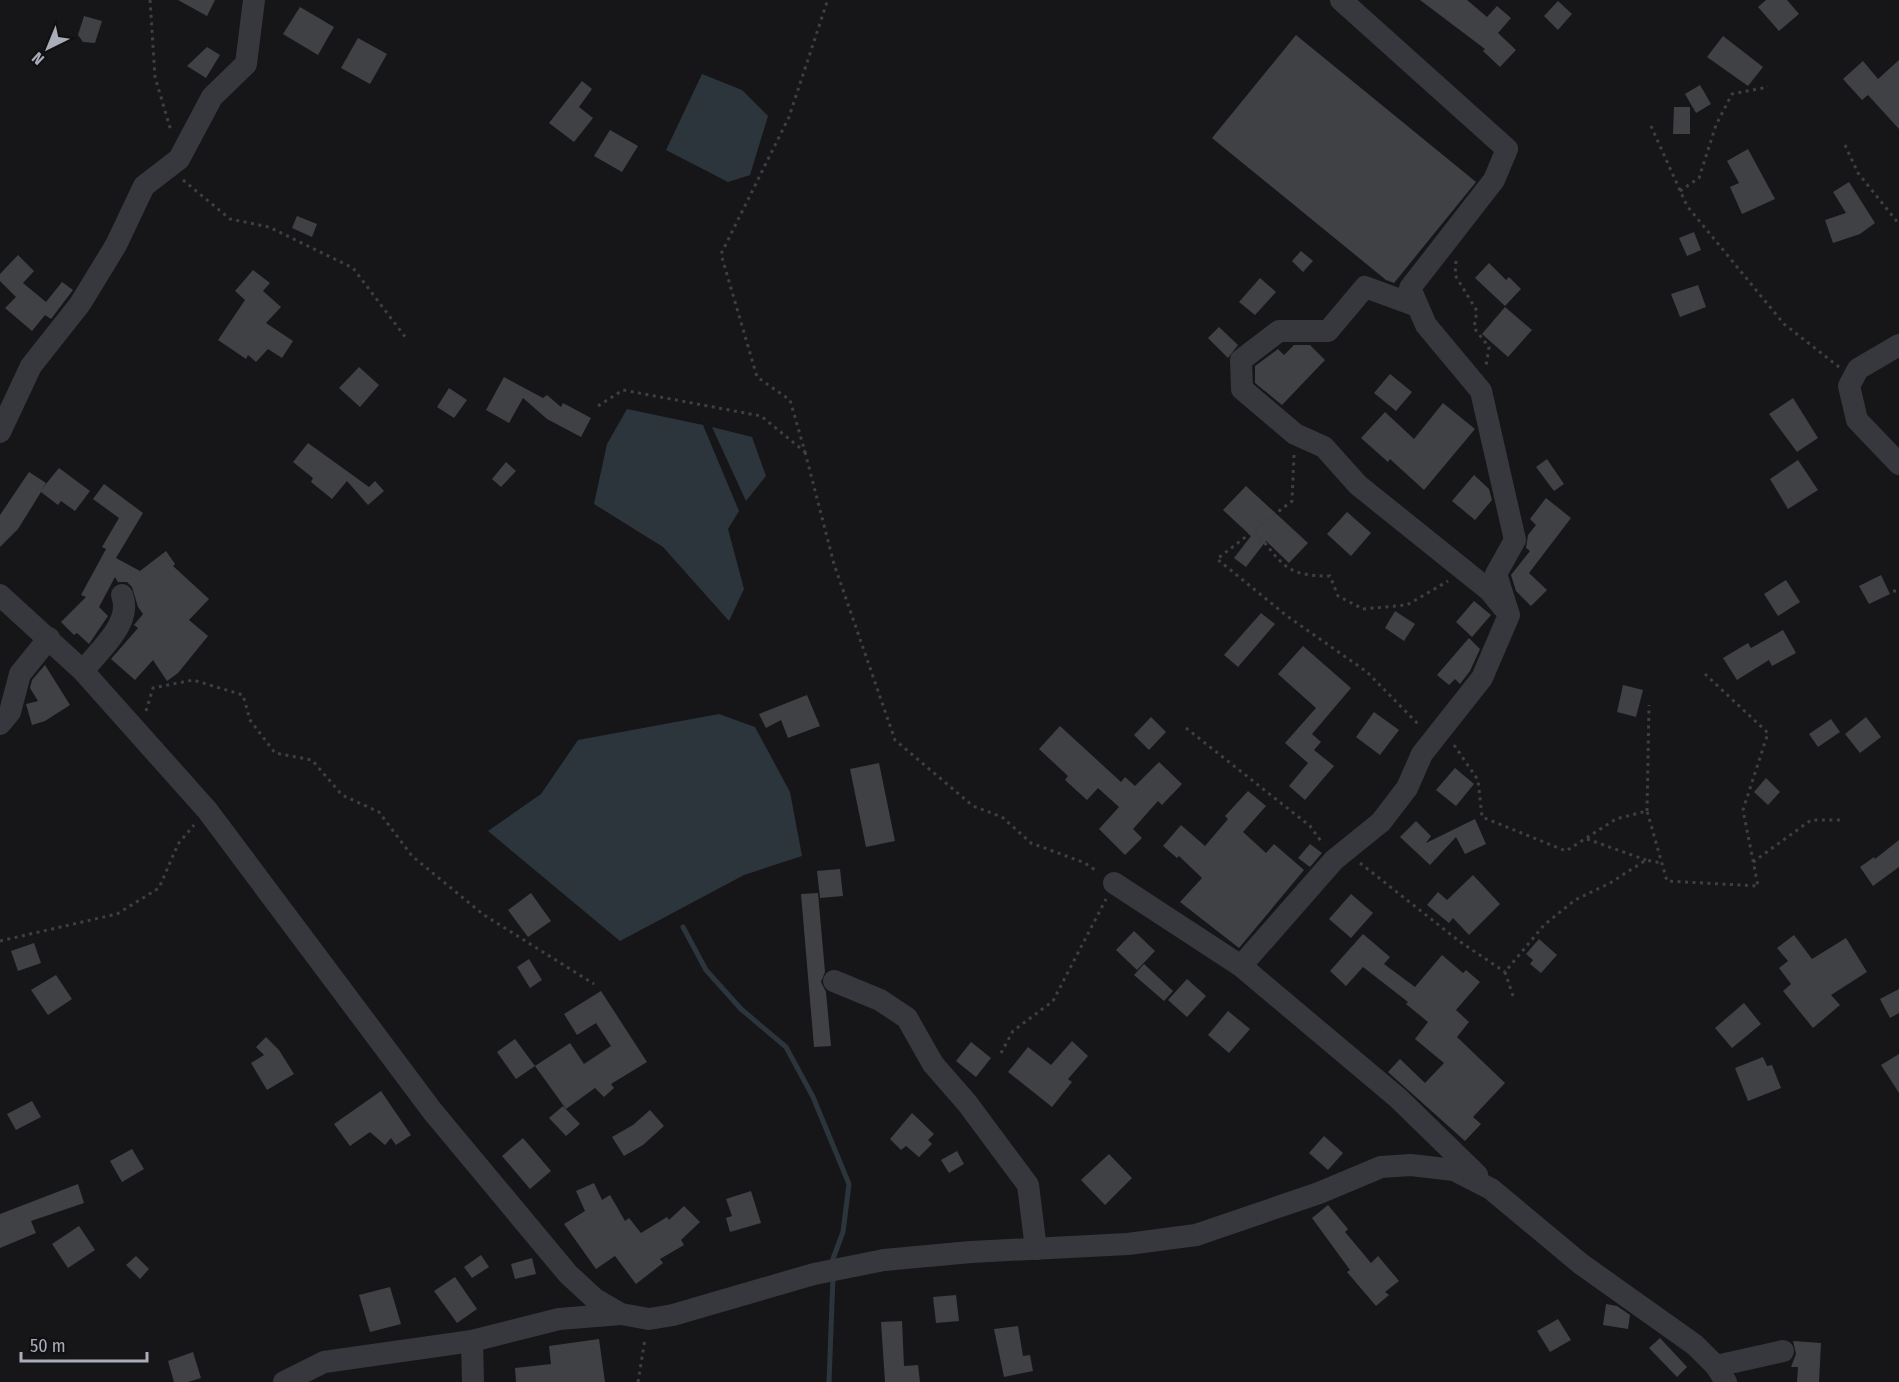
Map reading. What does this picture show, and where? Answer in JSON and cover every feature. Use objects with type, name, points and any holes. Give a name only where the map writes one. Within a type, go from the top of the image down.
[{"type":"street","points":[[0,432],[31,366],[80,304],[116,244],[144,186],[173,163],[212,97],[246,64],[254,0]]},
{"type":"street","points":[[1241,966],[1338,857],[1381,822],[1407,788],[1422,753],[1482,678],[1509,615],[1496,574],[1515,540],[1481,391],[1426,325],[1410,288],[1494,180],[1507,149],[1341,0]]},
{"type":"street","points":[[1418,306],[1365,288],[1328,331],[1278,331],[1241,360],[1242,389],[1295,434],[1324,447],[1358,485],[1490,591],[1509,615]]},
{"type":"street","points":[[1899,345],[1858,369],[1849,386],[1857,420],[1899,465]]},
{"type":"street","points":[[0,595],[83,671],[207,810],[433,1112],[568,1274],[595,1299],[621,1314]]},
{"type":"street","points":[[83,671],[124,619],[127,606],[122,595]]},
{"type":"street","points":[[0,724],[10,712],[20,674],[49,638]]},
{"type":"street","points":[[1114,883],[1241,966],[1398,1098],[1491,1189],[1542,1233],[1695,1345],[1721,1374],[1783,1351]]},
{"type":"street","points":[[834,981],[880,1000],[907,1018],[933,1064],[967,1103],[1028,1185],[1036,1250]]},
{"type":"street","points":[[284,1382],[324,1362],[472,1341],[559,1319],[621,1314],[649,1319],[674,1315],[840,1268],[921,1256],[1128,1244],[1196,1234],[1268,1212],[1381,1167],[1411,1165],[1454,1170],[1491,1189]]},
{"type":"street","points":[[472,1341],[473,1382]]},
{"type":"path","points":[[150,0],[154,77],[173,163],[230,219],[269,227],[353,268],[406,338]]},
{"type":"path","points":[[827,2],[789,117],[721,254],[757,377],[790,400],[834,564],[894,740],[973,806],[1002,817],[1031,843],[1085,863],[1114,883],[1053,1001],[1013,1031],[1001,1053]]},
{"type":"path","points":[[1680,191],[1699,178],[1716,125],[1732,94],[1768,87]]},
{"type":"path","points":[[1651,126],[1686,206],[1784,324],[1852,378]]},
{"type":"path","points":[[1845,145],[1858,173],[1899,224]]},
{"type":"path","points":[[1457,254],[1455,275],[1477,311],[1474,328],[1489,347],[1481,391]]},
{"type":"path","points":[[598,406],[623,390],[761,416],[805,452]]},
{"type":"path","points":[[1295,434],[1292,501],[1217,559],[1287,616],[1367,672],[1424,730],[1422,753]]},
{"type":"path","points":[[1255,531],[1287,569],[1310,576],[1330,576],[1338,596],[1363,609],[1407,605],[1466,571]]},
{"type":"path","points":[[1893,591],[1899,591]]},
{"type":"path","points":[[1649,705],[1647,812],[1667,881],[1758,886],[1743,810],[1768,733],[1705,674]]},
{"type":"path","points":[[139,732],[153,688],[193,680],[243,695],[250,720],[275,753],[312,760],[342,795],[379,812],[412,856],[484,915],[594,984]]},
{"type":"path","points":[[1186,728],[1310,826],[1338,857],[1364,866],[1459,941],[1505,972],[1513,996]]},
{"type":"path","points":[[1442,729],[1478,780],[1482,817],[1566,851],[1616,819],[1647,812]]},
{"type":"path","points":[[0,941],[117,914],[159,888],[178,844],[207,810]]},
{"type":"path","points":[[1753,862],[1811,820],[1841,820]]},
{"type":"path","points":[[1587,839],[1646,860],[1662,863]]},
{"type":"path","points":[[1505,972],[1544,925],[1575,900],[1610,883],[1646,860]]},
{"type":"path","points":[[638,1382],[649,1319]]},
{"type":"shaded area","points":[[702,74],[742,90],[768,116],[750,175],[728,182],[666,150]]},
{"type":"shaded area","points":[[627,409],[703,425],[739,511],[728,529],[744,589],[729,621],[663,547],[594,504],[607,444]]},
{"type":"shaded area","points":[[712,427],[752,437],[766,476],[746,501]]},
{"type":"shaded area","points":[[719,714],[755,727],[790,792],[802,856],[744,875],[620,941],[488,831],[541,794],[578,740]]},
{"type":"building","points":[[178,0],[215,0],[207,16]]},
{"type":"building","points":[[1420,0],[1467,0],[1487,17],[1497,6],[1511,18],[1498,33],[1516,50],[1500,67],[1483,51],[1485,49]]},
{"type":"building","points":[[1766,0],[1787,0],[1799,14],[1779,31],[1758,7]]},
{"type":"building","points":[[1558,1],[1572,14],[1558,30],[1544,16]]},
{"type":"building","points":[[300,7],[334,27],[318,55],[283,34]]},
{"type":"building","points":[[84,16],[102,21],[95,43],[83,42],[78,35]]},
{"type":"building","points":[[1296,35],[1476,182],[1394,283],[1386,280],[1212,138]]},
{"type":"building","points":[[1723,36],[1763,67],[1748,86],[1707,57]]},
{"type":"building","points":[[358,38],[387,54],[370,84],[341,68]]},
{"type":"building","points":[[207,47],[220,55],[206,78],[187,66]]},
{"type":"building","points":[[1899,60],[1899,129],[1868,95],[1862,100],[1843,79],[1863,61],[1878,79]]},
{"type":"building","points":[[582,81],[592,89],[579,107],[593,118],[574,142],[549,123]]},
{"type":"building","points":[[1700,85],[1711,104],[1696,113],[1685,94]]},
{"type":"building","points":[[1674,107],[1690,107],[1690,134],[1673,134]]},
{"type":"building","points":[[610,130],[638,146],[622,172],[594,156]]},
{"type":"building","points":[[1748,149],[1775,199],[1742,214],[1730,187],[1739,183],[1727,161]]},
{"type":"building","points":[[1849,182],[1875,223],[1860,234],[1833,243],[1825,220],[1846,213],[1833,192]]},
{"type":"building","points":[[297,216],[317,224],[312,237],[292,228]]},
{"type":"building","points":[[1694,232],[1701,250],[1687,256],[1679,238]]},
{"type":"building","points":[[1301,251],[1313,261],[1303,272],[1292,261]]},
{"type":"building","points":[[18,255],[34,271],[23,283],[46,302],[62,282],[73,290],[51,319],[45,315],[32,331],[5,308],[16,297],[0,281],[0,274]]},
{"type":"building","points":[[1489,263],[1506,280],[1509,277],[1521,289],[1505,306],[1475,278]]},
{"type":"building","points":[[253,270],[270,283],[263,291],[281,307],[266,323],[293,341],[282,358],[268,349],[256,362],[248,355],[246,359],[218,340],[245,300],[235,291]]},
{"type":"building","points":[[1260,278],[1276,292],[1255,315],[1239,302]]},
{"type":"building","points":[[1698,285],[1706,307],[1680,317],[1671,294]]},
{"type":"building","points":[[1505,307],[1532,330],[1508,357],[1482,334]]},
{"type":"building","points":[[1219,327],[1238,345],[1228,358],[1208,338]]},
{"type":"building","points":[[1294,345],[1310,345],[1325,360],[1282,405],[1255,383],[1255,366],[1278,349],[1284,355]]},
{"type":"building","points":[[359,367],[379,385],[360,407],[339,388]]},
{"type":"building","points":[[1390,374],[1412,392],[1396,411],[1374,393]]},
{"type":"building","points":[[504,377],[543,398],[547,395],[561,407],[563,403],[591,418],[581,437],[547,419],[523,398],[509,423],[486,410]]},
{"type":"building","points":[[449,388],[467,400],[454,418],[437,407]]},
{"type":"building","points":[[1793,398],[1818,438],[1797,452],[1769,414]]},
{"type":"building","points":[[1443,403],[1475,429],[1424,490],[1390,459],[1388,462],[1361,438],[1385,412],[1414,439]]},
{"type":"building","points":[[308,443],[369,487],[375,481],[384,491],[368,505],[347,481],[332,499],[311,482],[313,478],[293,462]]},
{"type":"building","points":[[1547,459],[1564,484],[1554,491],[1536,467]]},
{"type":"building","points":[[1798,460],[1818,490],[1788,509],[1770,479]]},
{"type":"building","points":[[506,462],[516,471],[501,487],[492,479]]},
{"type":"building","points":[[59,468],[90,491],[75,511],[61,501],[58,505],[41,492],[18,529],[0,547],[0,515],[29,472],[46,483],[41,490]]},
{"type":"building","points":[[1474,475],[1489,489],[1492,500],[1475,520],[1452,501]]},
{"type":"building","points":[[104,484],[143,513],[116,558],[140,571],[166,551],[175,564],[173,566],[209,599],[189,620],[208,636],[178,673],[167,681],[153,660],[135,680],[111,659],[138,628],[134,625],[143,614],[138,607],[132,587],[127,582],[118,582],[115,577],[99,607],[108,616],[89,644],[77,633],[74,635],[61,622],[86,597],[81,595],[106,549],[102,547],[119,518],[93,499]]},
{"type":"building","points":[[1246,486],[1308,543],[1289,563],[1266,541],[1246,567],[1234,558],[1251,536],[1223,510]]},
{"type":"building","points":[[1546,498],[1571,518],[1529,573],[1547,590],[1531,606],[1516,591],[1511,575],[1530,551],[1526,548],[1528,535],[1536,525],[1530,519]]},
{"type":"building","points":[[1347,512],[1371,533],[1351,556],[1327,534]]},
{"type":"building","points":[[1881,575],[1890,594],[1869,604],[1859,586]]},
{"type":"building","points":[[1786,580],[1800,602],[1778,616],[1764,594]]},
{"type":"building","points":[[1474,601],[1491,615],[1472,637],[1456,622]]},
{"type":"building","points":[[1395,611],[1415,624],[1404,641],[1385,628]]},
{"type":"building","points":[[1261,613],[1275,624],[1238,667],[1224,655]]},
{"type":"building","points":[[1783,630],[1796,653],[1772,666],[1769,660],[1737,680],[1723,658],[1748,643],[1751,648]]},
{"type":"building","points":[[1469,638],[1480,649],[1470,671],[1460,684],[1455,679],[1449,685],[1437,675]]},
{"type":"building","points":[[1303,646],[1351,688],[1312,734],[1321,742],[1314,750],[1334,766],[1305,800],[1289,786],[1308,763],[1285,743],[1316,708],[1278,674]]},
{"type":"building","points":[[45,665],[70,705],[45,721],[32,725],[26,704],[38,701],[30,688],[32,680]]},
{"type":"building","points":[[1623,685],[1643,690],[1636,717],[1617,712]]},
{"type":"building","points":[[807,695],[820,726],[788,738],[781,720],[766,728],[759,714]]},
{"type":"building","points":[[1374,712],[1399,730],[1380,755],[1356,737]]},
{"type":"building","points":[[1151,717],[1166,732],[1149,750],[1134,735]]},
{"type":"building","points":[[1866,717],[1881,737],[1860,753],[1845,734]]},
{"type":"building","points":[[1831,719],[1840,732],[1818,747],[1809,734]]},
{"type":"building","points":[[1060,726],[1121,782],[1125,777],[1135,786],[1159,762],[1182,784],[1162,805],[1158,801],[1133,829],[1142,838],[1125,855],[1099,829],[1119,807],[1098,788],[1087,800],[1065,780],[1068,776],[1039,749]]},
{"type":"building","points":[[879,763],[895,841],[866,847],[850,769]]},
{"type":"building","points":[[1455,768],[1474,784],[1456,806],[1436,790]]},
{"type":"building","points":[[1766,778],[1780,792],[1768,805],[1754,792]]},
{"type":"building","points":[[1248,791],[1266,806],[1243,832],[1266,853],[1274,844],[1304,870],[1239,948],[1180,902],[1202,878],[1179,856],[1177,858],[1163,846],[1181,825],[1205,846],[1228,819],[1225,816]]},
{"type":"building","points":[[1475,819],[1486,844],[1465,854],[1456,837],[1430,865],[1400,837],[1416,821],[1431,836],[1426,843]]},
{"type":"building","points":[[1899,840],[1899,867],[1873,886],[1860,867],[1874,857],[1875,859]]},
{"type":"building","points":[[1310,844],[1322,853],[1310,867],[1298,858]]},
{"type":"building","points":[[840,869],[843,896],[820,898],[817,871]]},
{"type":"building","points":[[1473,875],[1500,904],[1469,935],[1453,918],[1449,923],[1427,905],[1438,892],[1447,900]]},
{"type":"building","points":[[531,893],[551,921],[528,937],[508,910]]},
{"type":"building","points":[[818,893],[825,972],[821,982],[826,992],[831,1046],[814,1047],[801,894]]},
{"type":"building","points":[[1351,894],[1373,913],[1351,938],[1329,919]]},
{"type":"building","points":[[1134,931],[1155,951],[1137,970],[1116,950]]},
{"type":"building","points":[[1363,934],[1390,957],[1384,964],[1415,987],[1442,955],[1463,973],[1466,970],[1480,982],[1456,1010],[1469,1022],[1457,1037],[1505,1083],[1473,1117],[1481,1124],[1465,1141],[1388,1072],[1400,1059],[1425,1083],[1444,1063],[1415,1039],[1428,1022],[1406,1004],[1408,1002],[1363,967],[1346,986],[1330,971]]},
{"type":"building","points":[[1794,935],[1812,959],[1846,938],[1867,972],[1831,995],[1840,1005],[1813,1028],[1783,991],[1791,984],[1779,968],[1788,961],[1777,948]]},
{"type":"building","points":[[1539,939],[1557,955],[1541,973],[1530,964],[1533,960],[1526,954]]},
{"type":"building","points":[[34,943],[41,963],[18,971],[11,951]]},
{"type":"building","points":[[529,959],[542,980],[530,988],[517,967]]},
{"type":"building","points":[[1144,964],[1173,991],[1164,1001],[1134,975]]},
{"type":"building","points":[[56,975],[72,999],[48,1015],[31,990]]},
{"type":"building","points":[[1187,979],[1206,996],[1187,1017],[1168,1000]]},
{"type":"building","points":[[1899,989],[1899,1013],[1890,1018],[1880,999]]},
{"type":"building","points":[[601,991],[647,1062],[611,1084],[614,1088],[604,1097],[595,1088],[566,1109],[535,1066],[570,1043],[584,1064],[611,1046],[596,1023],[577,1035],[564,1014]]},
{"type":"building","points":[[1744,1003],[1761,1024],[1732,1048],[1715,1028]]},
{"type":"building","points":[[1228,1011],[1250,1029],[1229,1053],[1208,1035]]},
{"type":"building","points":[[266,1037],[279,1050],[294,1074],[267,1090],[251,1063],[264,1055],[256,1047]]},
{"type":"building","points":[[515,1039],[535,1066],[516,1079],[497,1052]]},
{"type":"building","points":[[1072,1041],[1088,1056],[1068,1079],[1072,1082],[1052,1107],[1008,1072],[1028,1047],[1051,1065]]},
{"type":"building","points":[[971,1042],[991,1058],[976,1077],[956,1061]]},
{"type":"building","points":[[1899,1054],[1899,1093],[1881,1065]]},
{"type":"building","points":[[1763,1057],[1767,1066],[1772,1065],[1781,1088],[1748,1101],[1735,1068]]},
{"type":"building","points":[[381,1091],[411,1135],[396,1145],[391,1138],[385,1145],[370,1132],[350,1146],[334,1124]]},
{"type":"building","points":[[32,1101],[41,1117],[16,1130],[7,1114]]},
{"type":"building","points":[[563,1106],[580,1124],[566,1136],[549,1118]]},
{"type":"building","points":[[650,1110],[664,1126],[643,1145],[624,1156],[612,1137],[633,1125]]},
{"type":"building","points":[[912,1113],[934,1134],[928,1140],[932,1144],[919,1157],[906,1146],[901,1150],[890,1139]]},
{"type":"building","points":[[1324,1136],[1343,1153],[1328,1170],[1309,1153]]},
{"type":"building","points":[[523,1138],[551,1171],[530,1189],[502,1156]]},
{"type":"building","points":[[132,1149],[144,1169],[122,1182],[110,1161]]},
{"type":"building","points":[[957,1151],[964,1164],[949,1173],[941,1160]]},
{"type":"building","points":[[1109,1154],[1132,1178],[1105,1205],[1081,1180]]},
{"type":"building","points":[[594,1183],[602,1200],[610,1195],[625,1221],[629,1218],[641,1233],[667,1217],[669,1220],[684,1206],[700,1222],[681,1240],[684,1245],[660,1259],[663,1263],[636,1284],[615,1256],[596,1269],[564,1224],[585,1211],[576,1191]]},
{"type":"building","points":[[78,1184],[84,1203],[31,1221],[36,1233],[0,1248],[0,1214]]},
{"type":"building","points":[[751,1191],[761,1223],[730,1232],[726,1218],[732,1216],[726,1199]]},
{"type":"building","points":[[1328,1205],[1348,1229],[1345,1232],[1371,1263],[1378,1256],[1399,1281],[1385,1292],[1389,1295],[1376,1306],[1347,1272],[1350,1270],[1312,1218]]},
{"type":"building","points":[[79,1226],[95,1250],[68,1268],[52,1244]]},
{"type":"building","points":[[481,1255],[489,1267],[472,1278],[464,1267]]},
{"type":"building","points":[[136,1256],[149,1269],[140,1279],[126,1265]]},
{"type":"building","points":[[532,1258],[536,1274],[515,1279],[511,1264]]},
{"type":"building","points":[[455,1277],[477,1309],[457,1323],[434,1291]]},
{"type":"building","points":[[390,1287],[401,1324],[370,1332],[359,1295]]},
{"type":"building","points":[[956,1295],[959,1321],[936,1323],[933,1297]]},
{"type":"building","points":[[1606,1304],[1617,1306],[1630,1315],[1628,1329],[1603,1325]]},
{"type":"building","points":[[1558,1319],[1571,1340],[1550,1352],[1537,1331]]},
{"type":"building","points":[[902,1321],[904,1366],[918,1365],[920,1382],[885,1382],[881,1322]]},
{"type":"building","points":[[1018,1326],[1023,1356],[1030,1355],[1033,1371],[1004,1377],[994,1329]]},
{"type":"building","points":[[1660,1338],[1687,1367],[1677,1377],[1649,1348]]},
{"type":"building","points":[[599,1339],[605,1382],[516,1382],[515,1368],[551,1364],[549,1346]]},
{"type":"building","points":[[1793,1341],[1821,1343],[1819,1382],[1797,1382],[1798,1367],[1791,1367],[1796,1354]]},
{"type":"building","points":[[193,1352],[201,1378],[188,1382],[174,1382],[168,1361]]},
{"type":"waterway","points":[[683,927],[706,970],[741,1009],[786,1047],[813,1097],[849,1184],[843,1232],[831,1264]]},
{"type":"waterway","points":[[829,1382],[833,1276]]}]
